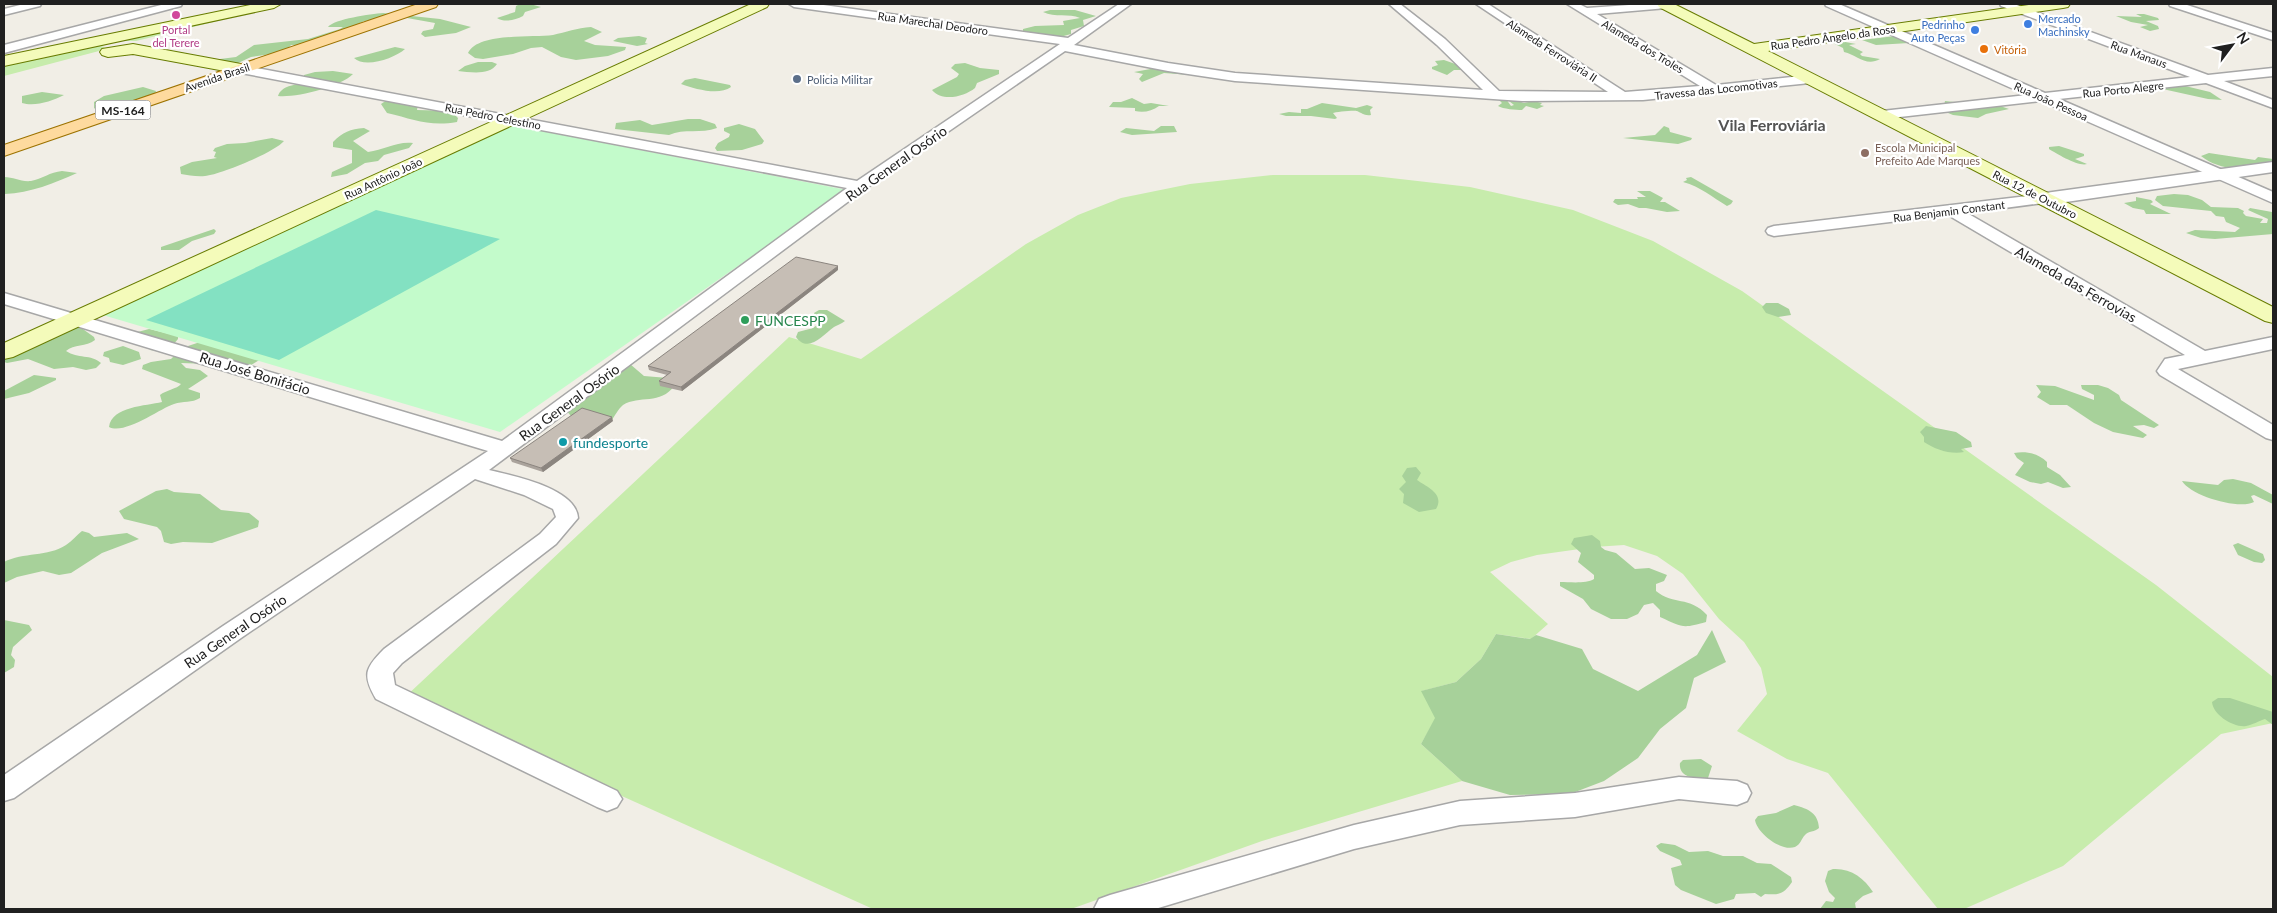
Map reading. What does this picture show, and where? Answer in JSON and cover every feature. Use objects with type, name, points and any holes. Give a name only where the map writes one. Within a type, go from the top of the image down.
[{"type":"main road","points":[[4,58],[98,41],[274,4]]},
{"type":"main road","name":"Avenida Brasil","points":[[4,151],[407,4]]},
{"type":"main road","name":"Avenida Brasil","points":[[4,141],[431,4]]},
{"type":"main road","name":"Rua Antônio João","points":[[4,352],[650,49],[736,4]]},
{"type":"main road","name":"Rua Antônio João","points":[[650,49],[762,4]]},
{"type":"main road","name":"Rua Pedro Ângelo da Rosa","points":[[1752,49],[2063,4]]},
{"type":"main road","name":"Rua 12 de Outubro","points":[[1665,5],[2273,316]]},
{"type":"main road","name":"Rua Pedro Celestino","points":[[51,67],[126,48],[233,67]]},
{"type":"main road","name":"Rua Antônio João","points":[[4,334],[503,118]]},
{"type":"street","points":[[4,12],[36,4]]},
{"type":"street","points":[[4,58],[63,34],[177,4]]},
{"type":"street","name":"Rua Marechal Deodoro","points":[[794,4],[1067,44],[1168,67],[1236,77],[1494,94]]},
{"type":"street","name":"Rua General Osório","points":[[4,790],[232,632],[505,449],[860,186],[1126,4]]},
{"type":"street","points":[[1394,4],[1441,42],[1494,94]]},
{"type":"street","name":"Alameda Ferroviária II","points":[[1481,4],[1622,96]]},
{"type":"street","name":"Alameda dos Troles","points":[[1572,4],[1714,89]]},
{"type":"street","name":"Rua João Pessoa","points":[[1830,4],[2273,198]]},
{"type":"street","name":"Rua Manaus","points":[[2005,4],[2273,104]]},
{"type":"street","points":[[2174,4],[2273,37]]},
{"type":"street","points":[[1585,12],[1665,5]]},
{"type":"street","points":[[63,34],[98,41]]},
{"type":"street","name":"Rua Pedro Celestino","points":[[233,67],[860,186]]},
{"type":"street","name":"Rua Porto Alegre","points":[[1882,115],[2273,72]]},
{"type":"street","name":"Travessa das Locomotivas","points":[[1494,94],[1559,97],[1643,96],[1810,79]]},
{"type":"street","name":"Rua Benjamin Constant","points":[[1774,232],[2046,199],[2273,167]]},
{"type":"street","name":"Alameda das Ferrovias","points":[[1952,211],[2201,356]]},
{"type":"street","name":"Rua José Bonifácio","points":[[4,298],[505,449]]},
{"type":"street","points":[[2273,343],[2172,363],[2167,371],[2273,434]]},
{"type":"street","points":[[472,472],[550,497],[562,505],[567,512],[567,518],[548,539],[393,656],[380,669],[379,682],[385,692],[607,800]]},
{"type":"street","points":[[1110,909],[1354,837],[1460,813],[1585,804],[1678,788],[1737,793]]},
{"type":"green space","points":[[286,4],[136,41],[120,41],[125,39]]},
{"type":"green space","points":[[520,4],[541,7],[525,12],[523,16],[513,20],[507,21],[497,18],[515,12],[516,6]]},
{"type":"green space","points":[[1050,10],[1075,10],[1096,16],[1083,20],[1084,26],[1071,30],[1071,34],[1060,37],[1023,32],[1023,29],[1035,26],[1064,25],[1063,21],[1080,18],[1052,15],[1043,12]]},
{"type":"green space","points":[[383,13],[440,19],[471,27],[456,33],[425,37],[421,34],[423,31],[433,29],[435,23],[407,18],[364,21],[358,24],[366,24],[301,45],[291,45],[285,52],[251,57],[236,64],[212,60],[236,57],[254,45],[308,39],[343,27],[328,27],[337,22],[353,17]]},
{"type":"green space","points":[[2136,14],[2158,18],[2159,20],[2146,21],[2158,26],[2159,29],[2150,31],[2140,27],[2148,25],[2131,22],[2116,16],[2142,17]]},
{"type":"green space","points":[[591,27],[602,32],[584,41],[595,45],[626,47],[625,50],[608,56],[576,60],[561,57],[542,47],[483,59],[475,58],[468,53],[474,46],[494,39],[553,35]]},
{"type":"green space","points":[[639,36],[647,38],[645,43],[648,44],[637,46],[613,41],[618,38]]},
{"type":"green space","points":[[1895,36],[1909,43],[1876,45],[1862,40]]},
{"type":"green space","points":[[1840,41],[1856,44],[1849,45],[1863,52],[1860,54],[1862,56],[1880,59],[1870,62],[1844,52],[1843,48],[1833,43]]},
{"type":"green space","points":[[94,45],[105,47],[99,51],[4,76],[4,65]]},
{"type":"green space","points":[[395,47],[405,49],[394,56],[380,61],[365,62],[354,58]]},
{"type":"green space","points":[[1444,60],[1461,66],[1464,70],[1454,70],[1447,75],[1432,69],[1432,67],[1438,65],[1435,61]]},
{"type":"green space","points":[[478,62],[497,64],[494,68],[484,72],[458,71],[465,66]]},
{"type":"green space","points":[[965,63],[980,68],[999,70],[999,74],[977,83],[975,88],[959,96],[941,96],[932,90],[957,77],[959,74],[951,68],[955,64]]},
{"type":"green space","points":[[1156,68],[1204,76],[1164,73],[1142,82],[1139,79],[1143,74],[1134,72]]},
{"type":"green space","points":[[333,71],[353,74],[347,79],[317,91],[278,96],[285,88],[304,84],[304,75]]},
{"type":"green space","points":[[695,78],[730,85],[731,87],[726,90],[714,91],[700,90],[681,84],[685,80]]},
{"type":"green space","points":[[2177,84],[2210,92],[2222,100],[2208,99],[2158,88]]},
{"type":"green space","points":[[143,87],[156,91],[154,98],[99,112],[94,108],[94,102],[104,96]]},
{"type":"green space","points":[[42,92],[64,95],[38,104],[22,103],[22,96]]},
{"type":"green space","points":[[1132,98],[1144,104],[1151,103],[1169,106],[1159,106],[1142,112],[1135,111],[1135,108],[1109,107],[1113,102],[1121,102]]},
{"type":"green space","points":[[1506,99],[1511,106],[1514,105],[1509,101],[1512,99],[1524,103],[1533,101],[1542,103],[1540,105],[1544,106],[1537,109],[1526,106],[1522,110],[1506,109],[1498,106],[1502,103],[1499,100]]},
{"type":"green space","points":[[387,100],[418,105],[417,110],[451,111],[458,118],[457,122],[429,123],[387,113],[381,104]]},
{"type":"green space","points":[[1945,101],[2009,109],[1986,114],[1978,118],[1953,115],[1943,111]]},
{"type":"green space","points":[[1322,103],[1356,108],[1367,105],[1373,107],[1370,110],[1371,115],[1365,115],[1357,111],[1333,113],[1337,118],[1335,119],[1279,114],[1289,112],[1301,113],[1301,109],[1307,109]]},
{"type":"green space","points":[[700,119],[715,124],[717,128],[669,135],[615,129],[616,123],[640,120],[652,125]]},
{"type":"green space","points":[[505,124],[847,190],[500,432],[96,313]]},
{"type":"green space","points":[[739,124],[755,129],[764,141],[762,144],[742,150],[717,151],[715,148],[718,143],[729,137],[730,134],[724,131],[724,128]]},
{"type":"green space","points":[[1161,126],[1174,126],[1177,132],[1132,135],[1120,132],[1126,128],[1154,131]]},
{"type":"green space","points":[[1664,126],[1669,128],[1670,132],[1692,138],[1678,144],[1623,138],[1655,135]]},
{"type":"green space","points":[[364,128],[370,131],[353,141],[368,152],[401,143],[413,143],[409,148],[384,155],[378,161],[365,163],[347,174],[331,177],[332,172],[352,163],[352,150],[333,147],[333,142],[347,132]]},
{"type":"green space","points":[[272,138],[284,141],[279,146],[259,157],[234,167],[205,176],[181,174],[180,167],[192,162],[217,158],[214,157],[216,152],[213,151],[215,148],[227,144]]},
{"type":"green space","points":[[2059,146],[2084,154],[2084,156],[2075,159],[2087,164],[2074,162],[2049,149],[2049,147]]},
{"type":"green space","points":[[2209,153],[2255,160],[2258,157],[2273,159],[2273,171],[2235,169],[2217,165],[2201,156]]},
{"type":"green space","points":[[62,171],[77,173],[33,190],[5,194],[4,177],[31,181]]},
{"type":"green space","points":[[1273,175],[1365,175],[1470,187],[1573,210],[1653,241],[1742,291],[2156,585],[2273,677],[2273,723],[2221,734],[2063,866],[1964,909],[1938,909],[1828,773],[1787,759],[1737,731],[1767,694],[1761,668],[1744,642],[1719,619],[1683,574],[1657,556],[1624,545],[1594,547],[1537,555],[1511,562],[1490,572],[1548,624],[1531,639],[1496,634],[1481,659],[1456,682],[1422,691],[1436,718],[1421,744],[1462,781],[1262,841],[1071,909],[873,909],[404,698],[789,337],[861,359],[1026,244],[1078,215],[1121,198],[1190,184]]},
{"type":"green space","points":[[1691,177],[1733,201],[1727,206],[1701,189],[1683,182],[1687,180],[1686,178]]},
{"type":"green space","points":[[1637,191],[1650,191],[1663,198],[1660,202],[1665,202],[1680,211],[1667,212],[1639,208],[1628,204],[1618,205],[1613,202],[1615,199],[1646,197]]},
{"type":"green space","points":[[2188,195],[2202,200],[2211,207],[2238,208],[2244,211],[2243,213],[2246,216],[2263,219],[2260,223],[2267,223],[2268,219],[2248,210],[2250,208],[2272,212],[2273,234],[2215,239],[2201,238],[2186,233],[2195,230],[2235,232],[2240,228],[2226,222],[2224,217],[2216,216],[2211,211],[2163,206],[2155,200],[2157,196]]},
{"type":"green space","points":[[2136,197],[2151,200],[2153,202],[2150,204],[2171,214],[2146,214],[2144,210],[2133,208],[2124,203],[2136,201]]},
{"type":"green space","points":[[376,210],[500,239],[279,360],[146,320]]},
{"type":"green space","points":[[214,229],[216,231],[214,234],[192,241],[179,250],[161,250],[161,247]]},
{"type":"green space","points":[[1766,303],[1778,303],[1789,309],[1791,315],[1778,317],[1766,313],[1762,307]]},
{"type":"green space","points":[[819,310],[827,310],[845,321],[815,341],[805,344],[796,337],[798,332],[817,325],[814,313]]},
{"type":"green space","points":[[80,327],[94,337],[95,340],[66,351],[97,360],[101,363],[96,368],[86,370],[73,367],[54,369],[28,359],[4,362],[4,350],[7,347],[62,330]]},
{"type":"green space","points":[[149,329],[178,336],[178,339],[165,349],[150,350],[149,347],[130,334]]},
{"type":"green space","points":[[200,342],[261,359],[248,367],[230,373],[209,364],[181,363],[186,368],[200,370],[208,376],[188,389],[200,393],[200,398],[194,401],[174,404],[133,425],[116,429],[109,427],[111,420],[116,415],[131,408],[162,402],[160,395],[181,384],[142,369],[143,365],[171,359],[182,348]]},
{"type":"green space","points":[[123,346],[139,352],[141,359],[123,365],[110,362],[109,358],[103,356],[104,352]]},
{"type":"green space","points":[[630,364],[644,376],[668,378],[674,386],[663,396],[636,400],[623,405],[611,421],[576,422],[565,409],[563,400],[585,378]]},
{"type":"green space","points":[[34,375],[56,378],[56,380],[29,393],[4,399],[4,391]]},
{"type":"green space","points":[[2036,385],[2055,386],[2094,400],[2094,395],[2082,389],[2081,385],[2098,385],[2108,388],[2119,395],[2121,400],[2159,425],[2154,428],[2144,425],[2133,426],[2147,435],[2143,438],[2113,432],[2094,423],[2067,405],[2050,405],[2037,397],[2041,392]]},
{"type":"green space","points":[[1926,426],[1956,432],[1971,442],[1972,447],[1961,449],[1964,452],[1959,453],[1943,451],[1933,447],[1924,442],[1924,437],[1920,432]]},
{"type":"green space","points":[[2023,452],[2040,457],[2047,462],[2047,467],[2060,475],[2071,487],[2063,488],[2048,482],[2041,484],[2030,482],[2015,475],[2024,463],[2014,453]]},
{"type":"green space","points":[[1416,467],[1421,473],[1417,480],[1437,495],[1438,504],[1436,509],[1419,512],[1403,503],[1404,494],[1399,489],[1406,482],[1402,476],[1407,468]]},
{"type":"green space","points":[[2233,479],[2251,483],[2273,495],[2273,504],[2254,495],[2251,496],[2254,502],[2247,504],[2227,503],[2195,492],[2182,481],[2218,485],[2224,480]]},
{"type":"green space","points":[[167,489],[174,492],[200,494],[221,510],[249,513],[259,521],[258,527],[212,543],[183,542],[171,544],[164,542],[161,531],[157,527],[124,519],[119,511],[156,491]]},
{"type":"green space","points":[[82,531],[94,537],[127,533],[139,539],[102,553],[71,573],[59,575],[43,571],[17,577],[4,583],[4,562],[59,549]]},
{"type":"green space","points":[[1592,535],[1600,541],[1601,547],[1616,553],[1635,569],[1649,568],[1667,575],[1664,581],[1656,584],[1656,591],[1668,598],[1694,605],[1701,609],[1707,615],[1706,622],[1692,626],[1678,625],[1660,617],[1660,610],[1653,603],[1644,605],[1638,614],[1627,619],[1611,619],[1591,609],[1583,599],[1560,586],[1560,582],[1582,582],[1594,579],[1594,575],[1578,562],[1581,553],[1571,544],[1574,538]]},
{"type":"green space","points":[[2238,543],[2263,554],[2265,560],[2262,563],[2254,562],[2238,555],[2233,545]]},
{"type":"green space","points":[[4,620],[29,625],[32,630],[13,647],[11,655],[15,660],[14,667],[4,673]]},
{"type":"green space","points":[[1712,630],[1726,662],[1694,678],[1686,708],[1660,729],[1638,758],[1604,781],[1570,794],[1510,795],[1462,781],[1421,744],[1435,718],[1421,691],[1456,682],[1481,659],[1496,634],[1530,639],[1536,635],[1582,649],[1593,669],[1638,691],[1697,655]]},
{"type":"green space","points":[[2218,698],[2230,698],[2273,712],[2273,725],[2265,719],[2246,726],[2230,723],[2220,716],[2213,707],[2212,702]]},
{"type":"green space","points":[[1701,759],[1712,766],[1708,778],[1689,777],[1682,772],[1680,763],[1683,760]]},
{"type":"green space","points":[[1794,805],[1812,812],[1817,819],[1819,828],[1806,834],[1795,847],[1783,847],[1765,836],[1755,820],[1758,816],[1776,813]]},
{"type":"green space","points":[[1661,843],[1675,845],[1689,852],[1708,851],[1723,856],[1743,856],[1757,863],[1771,864],[1791,877],[1792,882],[1784,891],[1778,894],[1765,894],[1761,897],[1755,893],[1736,894],[1734,899],[1716,904],[1681,890],[1675,885],[1671,868],[1682,865],[1680,860],[1660,851],[1656,846]]},
{"type":"green space","points":[[1833,869],[1851,872],[1865,882],[1873,892],[1863,896],[1855,903],[1856,909],[1820,909],[1826,901],[1833,902],[1835,898],[1829,892],[1825,881],[1828,871]]},
{"type":"building","name":"FUNCESPP","points":[[796,257],[838,266],[681,387],[659,381],[671,372],[648,366]]},
{"type":"building","name":"fundesporte","points":[[582,408],[612,417],[541,468],[510,458]]},
{"type":"place","name":"Portal del Terere","points":[[176,15]]},
{"type":"place","name":"Mercado Machinsky","points":[[2028,24]]},
{"type":"place","name":"Pedrinho Auto Peças","points":[[1975,30]]},
{"type":"place","name":"Vitória","points":[[1984,49]]},
{"type":"place","name":"Policia Militar","points":[[797,79]]},
{"type":"place","name":"Escola Municipal Prefeito Ade Marques","points":[[1865,153]]},
{"type":"place","name":"FUNCESPP","points":[[745,320]]},
{"type":"place","name":"fundesporte","points":[[563,442]]},
{"type":"district","name":"Vila Ferroviária","points":[[1772,124]]}]
